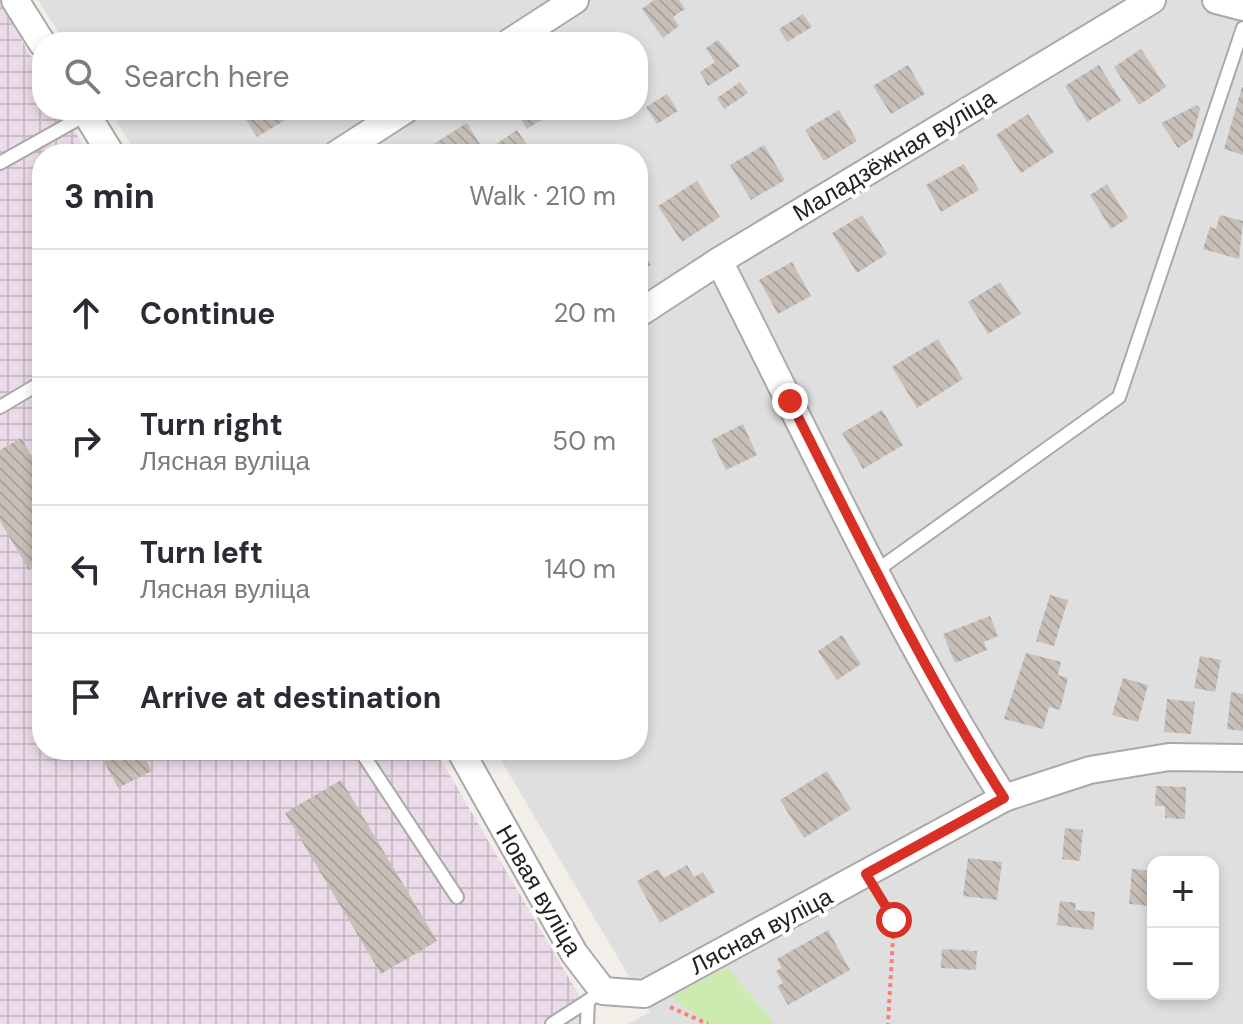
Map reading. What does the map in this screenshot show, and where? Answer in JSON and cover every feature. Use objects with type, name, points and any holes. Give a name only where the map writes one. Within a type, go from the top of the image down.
[{"type":"street","points":[[15,0],[35,32]]},
{"type":"street","points":[[525,32],[575,0]]},
{"type":"street","name":"Маладзёжная вуліца","points":[[648,307],[719,261],[1152,0]]},
{"type":"street","points":[[1216,0],[1243,7]]},
{"type":"street","points":[[90,120],[105,144]]},
{"type":"street","points":[[352,144],[390,120]]},
{"type":"street","points":[[719,261],[876,571],[967,740],[1004,798]]},
{"type":"street","name":"Лясная вуліца","points":[[644,994],[1004,798],[1090,770],[1169,757],[1243,758]]},
{"type":"street","name":"Новая вуліца","points":[[466,760],[595,996]]},
{"type":"street","points":[[595,996],[644,994]]},
{"type":"lane","points":[[876,571],[1119,397],[1243,28]]},
{"type":"lane","points":[[0,163],[72,120]]},
{"type":"lane","points":[[0,407],[32,388]]},
{"type":"lane","points":[[367,760],[457,897]]},
{"type":"lane","points":[[552,1024],[595,996]]},
{"type":"lane","points":[[587,1024],[595,996]]},
{"type":"path","points":[[866,874],[894,920],[888,1024]]},
{"type":"path","points":[[644,994],[708,1024]]},
{"type":"shaded area","points":[[38,0],[1243,0],[1243,1024],[775,1024],[727,968],[688,988],[706,1024],[628,1024],[650,1012],[501,760],[648,760],[648,144],[131,144],[115,120],[648,120],[648,32],[59,32]]},
{"type":"shaded area","points":[[0,3],[32,58],[32,120],[69,120],[82,144],[32,144],[32,760],[441,760],[596,1024],[0,1024]]},
{"type":"green space","points":[[727,967],[775,1024],[707,1024],[671,997]]},
{"type":"building","points":[[654,0],[679,0],[685,9],[673,17],[679,26],[663,38],[642,9]]},
{"type":"building","points":[[803,14],[812,27],[787,42],[779,29]]},
{"type":"building","points":[[718,40],[740,66],[708,86],[700,72],[715,62],[706,48]]},
{"type":"building","points":[[1141,49],[1166,87],[1139,105],[1114,67]]},
{"type":"building","points":[[908,65],[925,94],[891,114],[873,86]]},
{"type":"building","points":[[1099,65],[1121,101],[1087,122],[1065,86]]},
{"type":"building","points":[[740,82],[748,93],[724,109],[717,98]]},
{"type":"building","points":[[1243,87],[1243,155],[1224,149]]},
{"type":"building","points":[[667,94],[678,111],[657,124],[648,106]]},
{"type":"building","points":[[1197,105],[1200,109],[1192,139],[1178,148],[1161,123]]},
{"type":"building","points":[[839,110],[857,141],[824,161],[805,130]]},
{"type":"building","points":[[1028,114],[1054,152],[1021,173],[996,135]]},
{"type":"building","points":[[246,120],[285,120],[257,137]]},
{"type":"building","points":[[521,120],[541,120],[527,129]]},
{"type":"building","points":[[467,123],[480,144],[434,144]]},
{"type":"building","points":[[517,130],[526,144],[496,144]]},
{"type":"building","points":[[764,145],[785,180],[751,200],[730,165]]},
{"type":"building","points":[[964,164],[979,190],[941,212],[926,185]]},
{"type":"building","points":[[697,181],[720,217],[682,242],[658,206]]},
{"type":"building","points":[[1107,184],[1128,218],[1111,229],[1090,195]]},
{"type":"building","points":[[862,215],[887,254],[857,273],[832,233]]},
{"type":"building","points":[[1220,215],[1243,221],[1239,259],[1203,249],[1210,227],[1216,229]]},
{"type":"building","points":[[792,262],[811,296],[778,314],[759,280]]},
{"type":"building","points":[[1000,282],[1021,314],[988,334],[968,302]]},
{"type":"building","points":[[938,339],[963,379],[917,408],[892,367]]},
{"type":"building","points":[[882,410],[903,445],[863,469],[842,433]]},
{"type":"building","points":[[743,424],[757,455],[726,470],[711,440]]},
{"type":"building","points":[[21,438],[32,457],[32,568],[29,570],[0,521],[0,450]]},
{"type":"building","points":[[1050,595],[1068,600],[1054,646],[1036,641]]},
{"type":"building","points":[[990,616],[998,636],[984,642],[987,650],[955,663],[943,634]]},
{"type":"building","points":[[842,635],[861,664],[837,680],[818,651]]},
{"type":"building","points":[[1026,653],[1061,662],[1058,675],[1068,678],[1060,710],[1049,707],[1043,729],[1004,719]]},
{"type":"building","points":[[1200,656],[1221,660],[1215,692],[1194,688]]},
{"type":"building","points":[[1123,678],[1148,685],[1138,722],[1112,715]]},
{"type":"building","points":[[1231,692],[1243,694],[1243,731],[1227,729]]},
{"type":"building","points":[[1167,699],[1195,702],[1191,734],[1164,732]]},
{"type":"building","points":[[103,760],[146,760],[152,771],[118,788]]},
{"type":"building","points":[[827,771],[851,809],[804,838],[780,800]]},
{"type":"building","points":[[341,780],[437,941],[381,974],[285,813]]},
{"type":"building","points":[[1156,786],[1186,787],[1185,819],[1165,818],[1165,806],[1155,806]]},
{"type":"building","points":[[1065,828],[1083,830],[1080,861],[1062,859]]},
{"type":"building","points":[[968,858],[1002,862],[997,900],[963,896]]},
{"type":"building","points":[[687,865],[694,877],[703,872],[715,892],[660,923],[637,881],[658,869],[664,878]]},
{"type":"building","points":[[1132,869],[1147,870],[1147,906],[1129,904]]},
{"type":"building","points":[[1060,901],[1076,903],[1075,910],[1095,912],[1093,930],[1057,925]]},
{"type":"building","points":[[828,930],[850,970],[788,1005],[777,986],[783,983],[776,971],[782,968],[777,959]]},
{"type":"building","points":[[942,949],[977,951],[976,970],[941,968]]},
{"type":"route","points":[[790,401],[876,571],[967,740],[1004,798],[866,874],[894,920]]}]
